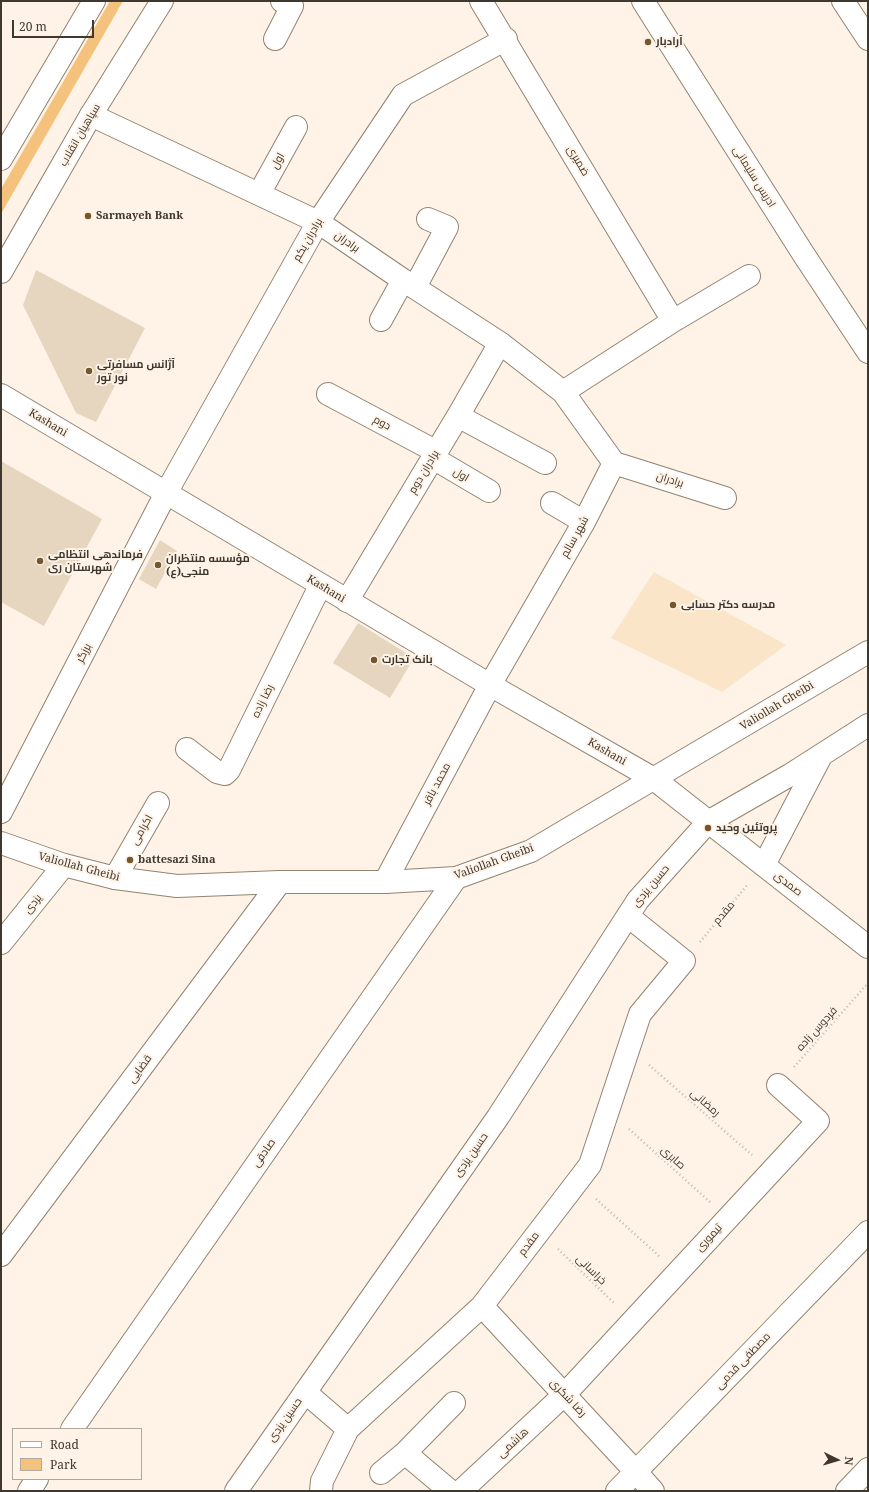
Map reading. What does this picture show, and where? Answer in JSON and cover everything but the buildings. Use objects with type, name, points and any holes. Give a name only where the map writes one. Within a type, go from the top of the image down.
[{"type":"street","points":[[1,159],[94,1]]},
{"type":"street","name":"سپاهیان انقلاب","points":[[1,272],[91,115],[162,1]]},
{"type":"street","name":"ضمیری","points":[[481,1],[506,39],[673,321]]},
{"type":"street","points":[[843,1],[868,39]]},
{"type":"street","name":"ادریس سلیمانی","points":[[644,2],[808,261],[868,352]]},
{"type":"street","points":[[275,39],[290,3]]},
{"type":"street","name":"برادران یکم","points":[[166,493],[318,222],[403,95],[506,39]]},
{"type":"street","name":"برادران","points":[[91,115],[318,222],[500,343],[563,392]]},
{"type":"street","name":"اول","points":[[259,194],[296,127]]},
{"type":"street","points":[[381,320],[409,283],[447,227],[428,219]]},
{"type":"street","points":[[614,463],[563,392],[673,321],[749,276]]},
{"type":"street","name":"برادران دوم","points":[[347,601],[435,455],[500,343]]},
{"type":"street","name":"دوم","points":[[328,394],[435,455]]},
{"type":"street","name":"Kashani","points":[[1,395],[490,686],[654,779],[708,822]]},
{"type":"street","points":[[458,416],[545,463]]},
{"type":"street","name":"اول","points":[[435,455],[489,491]]},
{"type":"street","name":"برادران","points":[[614,463],[725,498]]},
{"type":"street","name":"شهر سالم","points":[[490,686],[584,522],[614,463]]},
{"type":"street","name":"برزگر","points":[[1,812],[166,493]]},
{"type":"street","points":[[552,503],[584,522]]},
{"type":"street","name":"رضا زاده","points":[[187,749],[218,772],[225,774],[229,770],[320,586]]},
{"type":"street","name":"Valiollah Gheibi","points":[[1,843],[64,865],[114,878],[177,886],[280,882],[385,882],[456,878],[531,851],[868,652]]},
{"type":"street","name":"محمد باقر","points":[[385,882],[490,686]]},
{"type":"street","name":"حسین یزدی","points":[[236,1491],[498,1117],[638,900],[708,822],[790,775],[868,725]]},
{"type":"street","points":[[764,866],[822,755]]},
{"type":"street","name":"اکرامی","points":[[114,878],[158,804]]},
{"type":"street","name":"صمدی","points":[[708,822],[868,947]]},
{"type":"street","name":"یزدی","points":[[1,944],[64,865]]},
{"type":"street","name":"صادقی","points":[[73,1428],[456,878]]},
{"type":"street","name":"قضایی","points":[[1,1255],[280,882]]},
{"type":"street","points":[[628,916],[684,961]]},
{"type":"street","name":"مقدم","points":[[321,1491],[322,1482],[348,1429],[482,1306],[590,1164],[640,1014],[684,961]]},
{"type":"street","name":"تیموری","points":[[565,1394],[818,1121],[778,1085]]},
{"type":"street","name":"مصطفی قدمی","points":[[617,1491],[868,1232]]},
{"type":"street","name":"رضا شکری","points":[[482,1306],[565,1394],[653,1491]]},
{"type":"street","points":[[305,1392],[348,1429]]},
{"type":"street","name":"هاشمی","points":[[461,1491],[565,1394]]},
{"type":"street","points":[[382,1472],[405,1453],[454,1404]]},
{"type":"street","points":[[405,1453],[450,1491]]},
{"type":"street","points":[[847,1491],[868,1469]]},
{"type":"street","points":[[29,1491],[37,1480]]},
{"type":"path","name":"مقدم","points":[[684,961],[764,866]]},
{"type":"path","name":"فردوس زاده","points":[[778,1085],[868,984]]},
{"type":"path","name":"رمضانی","points":[[628,1047],[771,1171]]},
{"type":"path","name":"صابری","points":[[608,1110],[728,1218]]},
{"type":"path","points":[[576,1182],[677,1273]]},
{"type":"path","name":"خراسانی","points":[[539,1230],[632,1321]]},
{"type":"shaded area","name":"مدرسه دکتر حسابی","points":[[654,572],[786,645],[722,692],[611,638]]},
{"type":"green space","points":[[110,1],[123,1],[1,214],[1,189]]},
{"type":"place","name":"آرادبار","points":[[648,42]]},
{"type":"place","name":"Sarmayeh Bank","points":[[88,216]]},
{"type":"place","name":"آژانس مسافرتی نور تور","points":[[89,371]]},
{"type":"place","name":"فرماندهی انتظامی شهرستان ری","points":[[40,561]]},
{"type":"place","name":"مؤسسه منتظران منجی(ع)","points":[[158,565]]},
{"type":"place","name":"مدرسه دکتر حسابی","points":[[673,605]]},
{"type":"place","name":"بانک تجارت","points":[[374,660]]},
{"type":"place","name":"پروتئین وحید","points":[[708,828]]},
{"type":"place","name":"battesazi Sina","points":[[130,860]]}]
